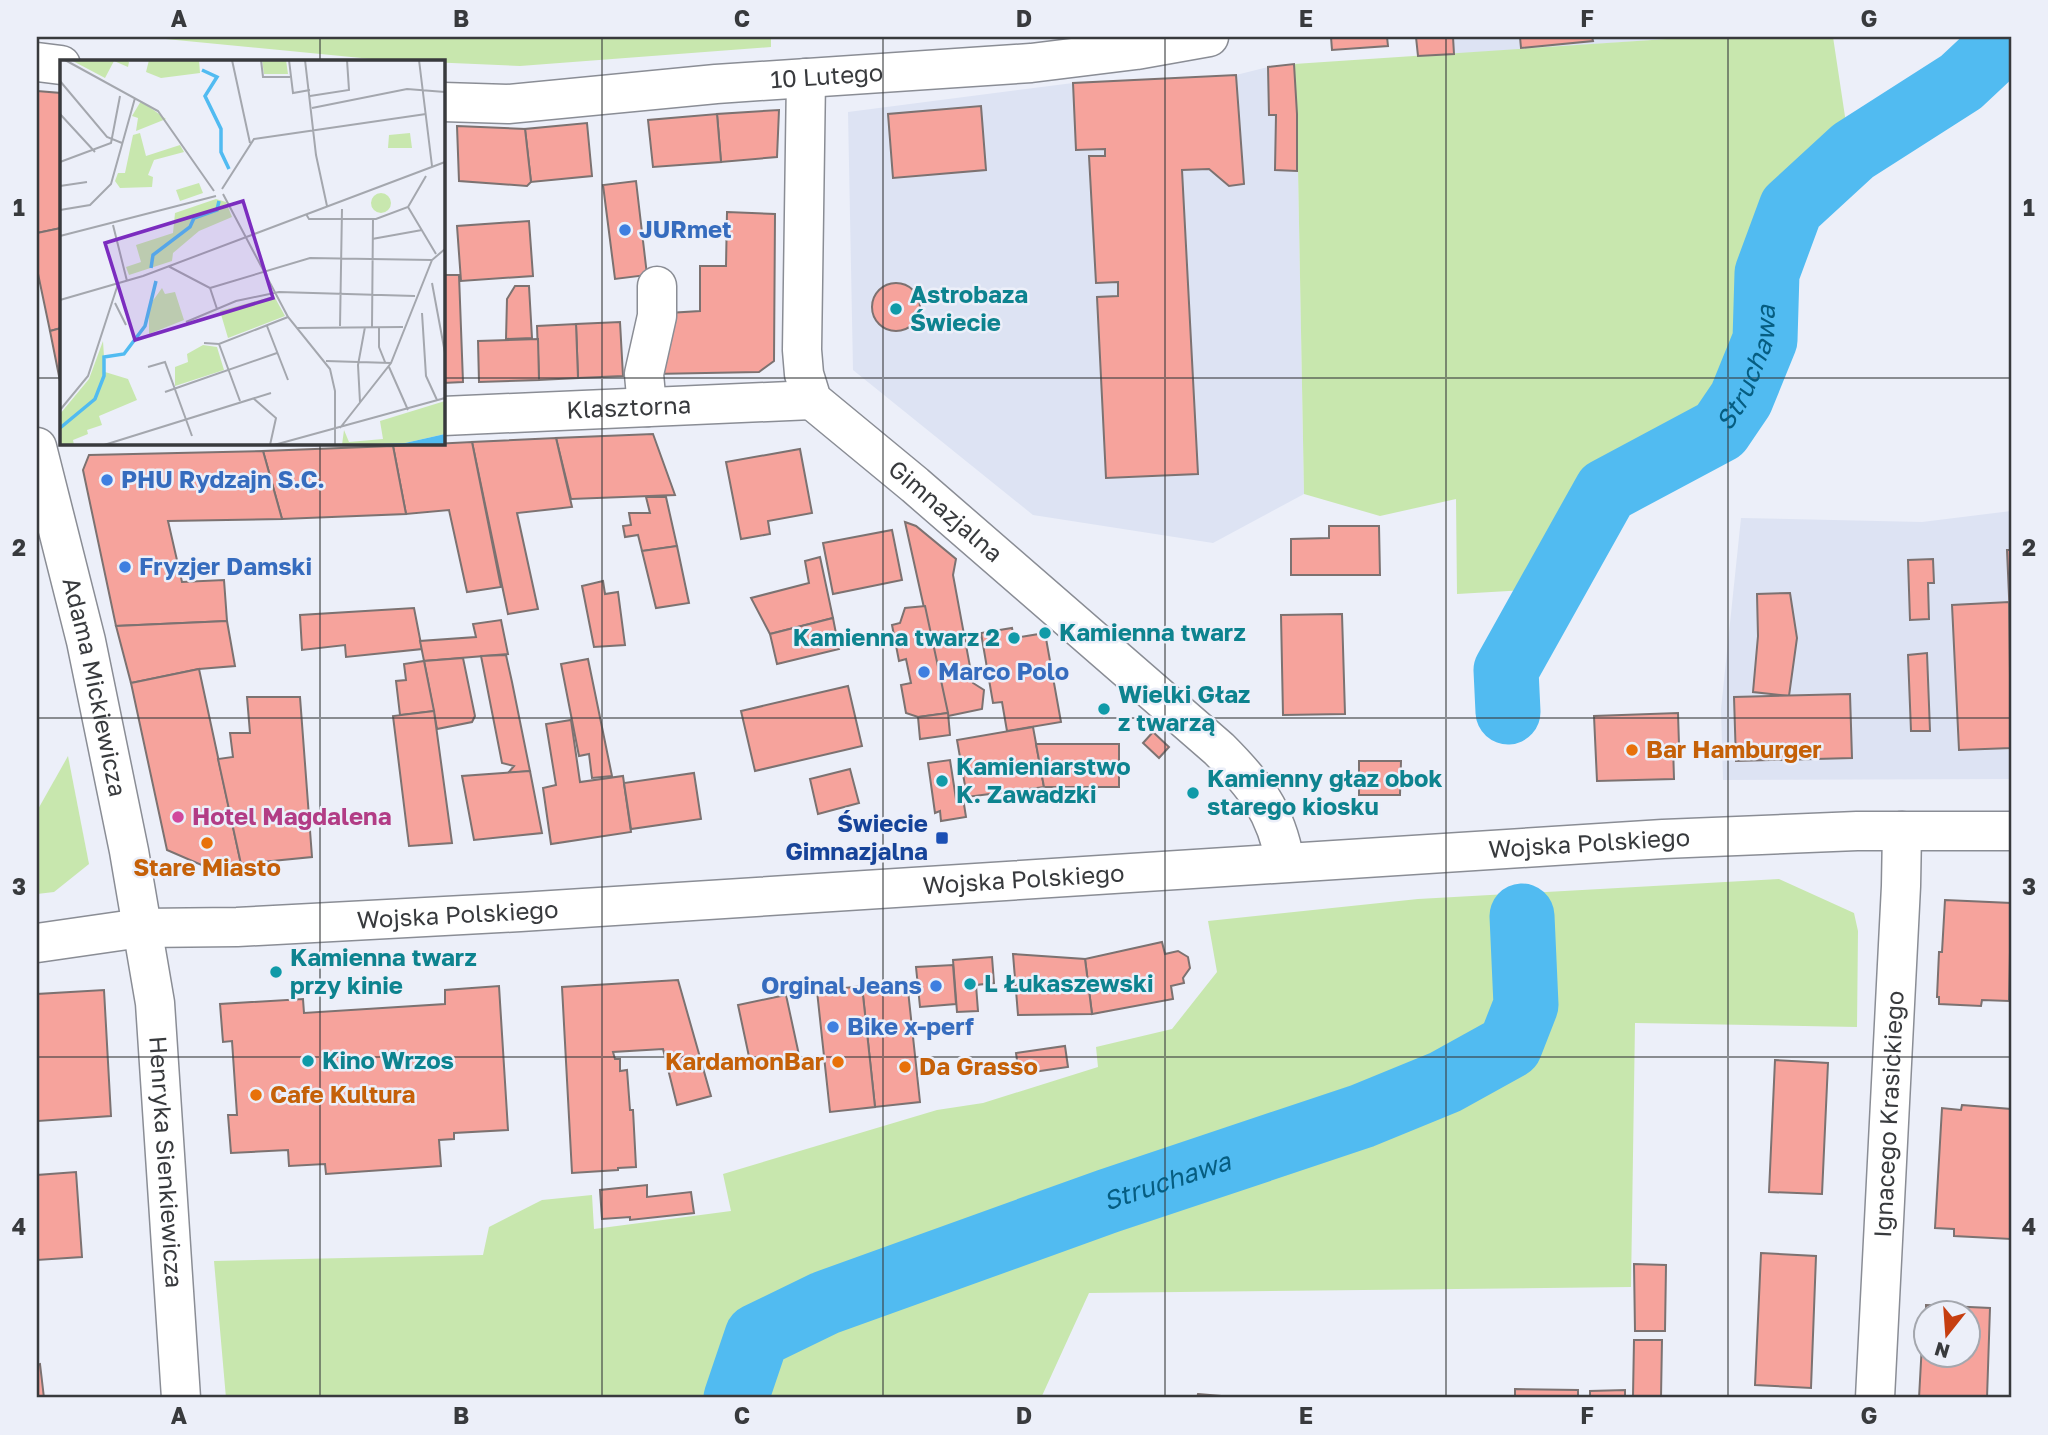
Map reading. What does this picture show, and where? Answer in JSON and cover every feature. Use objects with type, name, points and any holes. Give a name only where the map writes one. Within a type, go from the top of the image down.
[{"type":"street","name":"10 Lutego","points":[[444,102],[508,104],[806,78],[1031,63],[1136,50],[1209,37]]},
{"type":"street","points":[[37,62],[60,65]]},
{"type":"street","points":[[806,78],[802,350],[804,374],[812,400]]},
{"type":"street","points":[[647,407],[644,374],[657,316],[657,286]]},
{"type":"street","name":"Klasztorna","points":[[444,416],[812,400]]},
{"type":"street","name":"Gimnazjalna","points":[[812,400],[915,485],[1226,757],[1253,786],[1267,807],[1280,835],[1286,863]]},
{"type":"street","points":[[37,428],[60,427]]},
{"type":"street","name":"Adama Mickiewicza","points":[[37,447],[86,641],[129,851],[141,928]]},
{"type":"street","name":"Wojska Polskiego","points":[[37,943],[141,928],[237,927],[492,913],[1663,839],[1902,831],[2011,831]]},
{"type":"street","name":"Ignacego Krasickiego","points":[[1875,1398],[1902,831]]},
{"type":"street","name":"Henryka Sienkiewicza","points":[[141,928],[155,1003],[181,1398]]},
{"type":"shaded area","points":[[1452,37],[1697,37],[1454,54]]},
{"type":"shaded area","points":[[1294,64],[1304,494],[1213,543],[1033,515],[853,370],[848,112],[1073,83],[1236,75]]},
{"type":"shaded area","points":[[2011,511],[2011,779],[1723,780],[1721,709],[1741,518],[1922,522]]},
{"type":"green space","points":[[145,37],[771,37],[771,47],[520,66],[444,63],[444,60],[382,60]]},
{"type":"green space","points":[[1697,37],[1833,37],[1846,123],[1777,206],[1712,400],[1595,477],[1527,590],[1457,594],[1456,499],[1380,516],[1304,494],[1294,64]]},
{"type":"green space","points":[[68,756],[89,864],[54,892],[37,894],[37,811]]},
{"type":"green space","points":[[1779,879],[1854,913],[1858,931],[1857,1027],[1635,1023],[1631,1287],[1089,1293],[1041,1398],[226,1398],[214,1261],[483,1255],[489,1227],[542,1200],[592,1195],[594,1229],[731,1211],[723,1174],[937,1110],[983,1103],[1098,1067],[1096,1047],[1172,1029],[1217,972],[1208,921],[1418,899]]},
{"type":"building","points":[[1331,37],[1387,37],[1388,46],[1332,50]]},
{"type":"building","points":[[1416,37],[1453,37],[1454,54],[1418,56]]},
{"type":"building","points":[[1520,37],[1592,37],[1593,41],[1521,48]]},
{"type":"building","points":[[1294,64],[1297,171],[1275,170],[1276,115],[1269,115],[1268,67]]},
{"type":"building","points":[[1236,75],[1244,184],[1229,186],[1209,169],[1182,170],[1198,474],[1106,478],[1097,297],[1118,296],[1118,282],[1096,283],[1089,156],[1105,156],[1105,149],[1076,150],[1073,83]]},
{"type":"building","points":[[37,91],[60,93],[60,228],[37,233]]},
{"type":"building","points":[[981,106],[986,170],[893,178],[888,114]]},
{"type":"building","points":[[779,110],[777,157],[721,162],[717,114]]},
{"type":"building","points":[[717,114],[721,162],[653,167],[648,120]]},
{"type":"building","points":[[587,123],[592,176],[531,182],[525,129]]},
{"type":"building","points":[[457,126],[525,129],[531,182],[527,186],[459,181]]},
{"type":"building","name":"JURmet","points":[[636,181],[647,275],[615,279],[603,185]]},
{"type":"building","points":[[727,212],[775,214],[774,361],[759,372],[653,374],[668,313],[700,311],[700,266],[726,266]]},
{"type":"building","points":[[529,221],[533,276],[461,281],[457,226]]},
{"type":"building","points":[[60,228],[60,328],[50,331],[37,269],[37,233]]},
{"type":"building","points":[[444,275],[459,275],[463,382],[444,383]]},
{"type":"building","name":"Astrobaza Świecie","points":[[896,283],[913,290],[920,307],[913,324],[896,331],[879,324],[872,307],[879,290]]},
{"type":"building","points":[[515,286],[529,286],[532,338],[506,339],[507,299]]},
{"type":"building","points":[[620,322],[623,376],[578,378],[576,324]]},
{"type":"building","points":[[576,324],[578,378],[539,380],[537,326]]},
{"type":"building","points":[[60,328],[60,381],[50,331]]},
{"type":"building","points":[[538,339],[539,380],[479,382],[478,341]]},
{"type":"building","points":[[653,434],[675,495],[571,499],[556,438]]},
{"type":"building","points":[[556,438],[572,507],[517,513],[538,609],[508,614],[472,442]]},
{"type":"building","points":[[472,442],[501,587],[467,592],[449,510],[406,514],[393,446]]},
{"type":"building","points":[[393,446],[406,514],[282,519],[263,451]]},
{"type":"building","points":[[800,449],[812,513],[768,521],[770,534],[741,539],[726,462]]},
{"type":"building","points":[[263,451],[282,519],[168,521],[182,582],[224,580],[227,621],[116,626],[83,470],[89,455]]},
{"type":"building","points":[[646,497],[666,497],[677,546],[642,551],[638,535],[625,537],[623,526],[631,525],[629,513],[650,513]]},
{"type":"building","points":[[905,522],[916,526],[956,559],[953,575],[973,683],[984,690],[982,709],[948,716]]},
{"type":"building","points":[[1329,526],[1379,526],[1380,575],[1291,575],[1291,539],[1329,538]]},
{"type":"building","points":[[892,530],[902,580],[833,594],[823,543]]},
{"type":"building","points":[[677,546],[689,603],[656,608],[642,551]]},
{"type":"building","points":[[2007,550],[2011,550],[2011,642]]},
{"type":"building","points":[[820,557],[833,618],[770,634],[751,598],[809,583],[805,561]]},
{"type":"building","points":[[1933,559],[1934,583],[1928,583],[1929,619],[1910,620],[1908,560]]},
{"type":"building","points":[[603,581],[605,594],[618,592],[625,645],[594,647],[582,586]]},
{"type":"building","points":[[1790,593],[1797,638],[1789,696],[1753,692],[1758,636],[1757,594]]},
{"type":"building","points":[[2009,602],[2011,748],[1959,750],[1952,605]]},
{"type":"building","name":"Marco Polo","points":[[925,606],[948,713],[918,717],[906,713],[901,685],[911,683],[906,659],[899,661],[892,625],[900,623],[905,608]]},
{"type":"building","points":[[414,608],[422,649],[346,657],[345,645],[302,650],[300,615]]},
{"type":"building","points":[[1342,614],[1345,714],[1283,715],[1281,615]]},
{"type":"building","points":[[833,618],[839,649],[777,664],[770,634]]},
{"type":"building","points":[[501,620],[508,654],[424,661],[420,641],[476,637],[473,624]]},
{"type":"building","points":[[227,621],[235,666],[199,669],[131,683],[116,626]]},
{"type":"building","points":[[1012,628],[1014,638],[1045,633],[1061,722],[1007,731],[1002,702],[993,703],[981,633]]},
{"type":"building","points":[[1927,653],[1930,731],[1911,731],[1908,655]]},
{"type":"building","points":[[506,655],[530,771],[508,773],[514,766],[502,763],[481,656]]},
{"type":"building","points":[[463,658],[475,716],[472,722],[437,729],[424,661]]},
{"type":"building","points":[[588,659],[612,776],[592,778],[589,754],[579,756],[561,664]]},
{"type":"building","points":[[424,661],[434,711],[400,715],[396,681],[406,680],[404,664]]},
{"type":"building","points":[[199,669],[241,864],[213,870],[167,850],[131,683]]},
{"type":"building","points":[[848,686],[862,746],[755,771],[741,711]]},
{"type":"building","points":[[1850,694],[1852,758],[1736,761],[1734,697]]},
{"type":"building","points":[[247,697],[300,697],[312,857],[241,864],[218,759],[233,757],[230,733],[250,733]]},
{"type":"building","points":[[434,711],[452,843],[409,846],[393,716]]},
{"type":"building","points":[[948,713],[950,735],[920,739],[918,717]]},
{"type":"building","points":[[1678,713],[1679,745],[1673,745],[1674,779],[1597,781],[1594,716]]},
{"type":"building","points":[[571,720],[580,782],[623,776],[631,832],[551,844],[543,788],[556,785],[546,724]]},
{"type":"building","points":[[1033,727],[1044,787],[967,797],[957,740]]},
{"type":"building","points":[[1153,732],[1169,747],[1159,758],[1143,743]]},
{"type":"building","points":[[1036,744],[1119,744],[1119,787],[1044,787]]},
{"type":"building","name":"Kamieniarstwo K. Zawadzki","points":[[950,760],[956,799],[963,798],[966,817],[941,821],[940,811],[935,813],[928,763]]},
{"type":"building","points":[[1359,761],[1401,761],[1400,795],[1359,795]]},
{"type":"building","points":[[850,769],[859,803],[818,814],[810,779]]},
{"type":"building","points":[[530,771],[542,833],[474,840],[462,776]]},
{"type":"building","points":[[694,773],[701,819],[631,829],[624,783]]},
{"type":"building","points":[[1945,900],[2011,903],[2009,1001],[1982,1000],[1981,1006],[1939,1004],[1939,952],[1942,952]]},
{"type":"building","points":[[1162,942],[1165,954],[1178,951],[1188,957],[1190,968],[1183,978],[1184,983],[1171,986],[1173,999],[1092,1014],[1085,959]]},
{"type":"building","points":[[1013,954],[1085,959],[1092,1014],[1018,1015]]},
{"type":"building","name":"L Łukaszewski","points":[[992,957],[994,983],[976,985],[978,1011],[957,1012],[953,960]]},
{"type":"building","name":"Orginal Jeans","points":[[953,965],[956,1004],[920,1007],[916,967]]},
{"type":"building","points":[[678,980],[711,1096],[677,1105],[663,1049],[613,1052],[615,1059],[620,1059],[620,1071],[627,1070],[630,1110],[633,1110],[636,1167],[572,1173],[562,987]]},
{"type":"building","points":[[907,981],[920,1102],[875,1107],[862,986]]},
{"type":"building","points":[[499,986],[508,1130],[454,1133],[454,1139],[439,1140],[441,1166],[326,1174],[325,1164],[289,1166],[288,1150],[231,1153],[228,1115],[237,1115],[232,1041],[223,1042],[220,1004],[303,999],[304,1013],[445,1004],[445,990]]},
{"type":"building","points":[[862,986],[875,1107],[830,1112],[817,991]]},
{"type":"building","points":[[104,990],[111,1116],[38,1121],[37,994]]},
{"type":"building","points":[[786,995],[799,1055],[751,1066],[738,1005]]},
{"type":"building","points":[[1065,1046],[1068,1067],[1019,1074],[1016,1053]]},
{"type":"building","points":[[1775,1060],[1828,1063],[1822,1194],[1769,1192]]},
{"type":"building","points":[[1962,1105],[2011,1109],[2011,1239],[1954,1236],[1954,1229],[1935,1228],[1942,1108],[1961,1110]]},
{"type":"building","points":[[76,1172],[82,1257],[37,1260],[37,1175]]},
{"type":"building","points":[[647,1185],[647,1197],[691,1192],[694,1213],[630,1220],[630,1217],[602,1219],[600,1190]]},
{"type":"building","points":[[1761,1253],[1816,1256],[1811,1388],[1755,1385]]},
{"type":"building","points":[[1634,1264],[1666,1265],[1665,1331],[1635,1331]]},
{"type":"building","points":[[1982,1308],[1990,1308],[1987,1398],[1919,1398],[1921,1368],[1982,1368]]},
{"type":"building","points":[[1634,1340],[1662,1340],[1661,1398],[1633,1396]]},
{"type":"building","points":[[40,1364],[44,1398],[37,1398],[37,1365]]},
{"type":"building","points":[[1515,1389],[1578,1390],[1578,1398],[1515,1398]]},
{"type":"building","points":[[1625,1390],[1625,1398],[1590,1398],[1590,1391]]},
{"type":"building","points":[[1198,1394],[1245,1398],[1197,1398]]},
{"type":"waterway","name":"Struchawa","points":[[1508,712],[1506,670],[1606,491],[1720,430],[1741,399],[1765,340],[1767,273],[1791,208],[1853,151],[1961,82],[2009,37]]},
{"type":"waterway","name":"Struchawa","points":[[736,1398],[757,1336],[825,1303],[1108,1201],[1362,1116],[1445,1082],[1510,1046],[1526,1005],[1522,916]]},
{"type":"place","name":"JURmet","points":[[625,230]]},
{"type":"place","name":"Astrobaza Świecie","points":[[896,309]]},
{"type":"place","name":"PHU Rydzajn S.C.","points":[[107,480]]},
{"type":"place","name":"Fryzjer Damski","points":[[125,567]]},
{"type":"place","name":"Kamienna twarz","points":[[1045,633]]},
{"type":"place","name":"Kamienna twarz 2","points":[[1014,638]]},
{"type":"place","name":"Marco Polo","points":[[924,672]]},
{"type":"place","name":"Wielki Głaz z twarzą","points":[[1104,709]]},
{"type":"place","name":"Bar Hamburger","points":[[1632,750]]},
{"type":"place","name":"Kamieniarstwo K. Zawadzki","points":[[942,781]]},
{"type":"place","name":"Kamienny głaz obok starego kiosku","points":[[1193,793]]},
{"type":"place","name":"Hotel Magdalena","points":[[178,817]]},
{"type":"place","name":"Świecie Gimnazjalna","points":[[942,838]]},
{"type":"place","name":"Stare Miasto","points":[[207,843]]},
{"type":"place","name":"Kamienna twarz przy kinie","points":[[276,972]]},
{"type":"place","name":"L Łukaszewski","points":[[970,984]]},
{"type":"place","name":"Orginal Jeans","points":[[936,986]]},
{"type":"place","name":"Bike x-perf","points":[[833,1027]]},
{"type":"place","name":"Kino Wrzos","points":[[308,1061]]},
{"type":"place","name":"KardamonBar","points":[[838,1062]]},
{"type":"place","name":"Da Grasso","points":[[905,1067]]},
{"type":"place","name":"Cafe Kultura","points":[[256,1095]]}]
